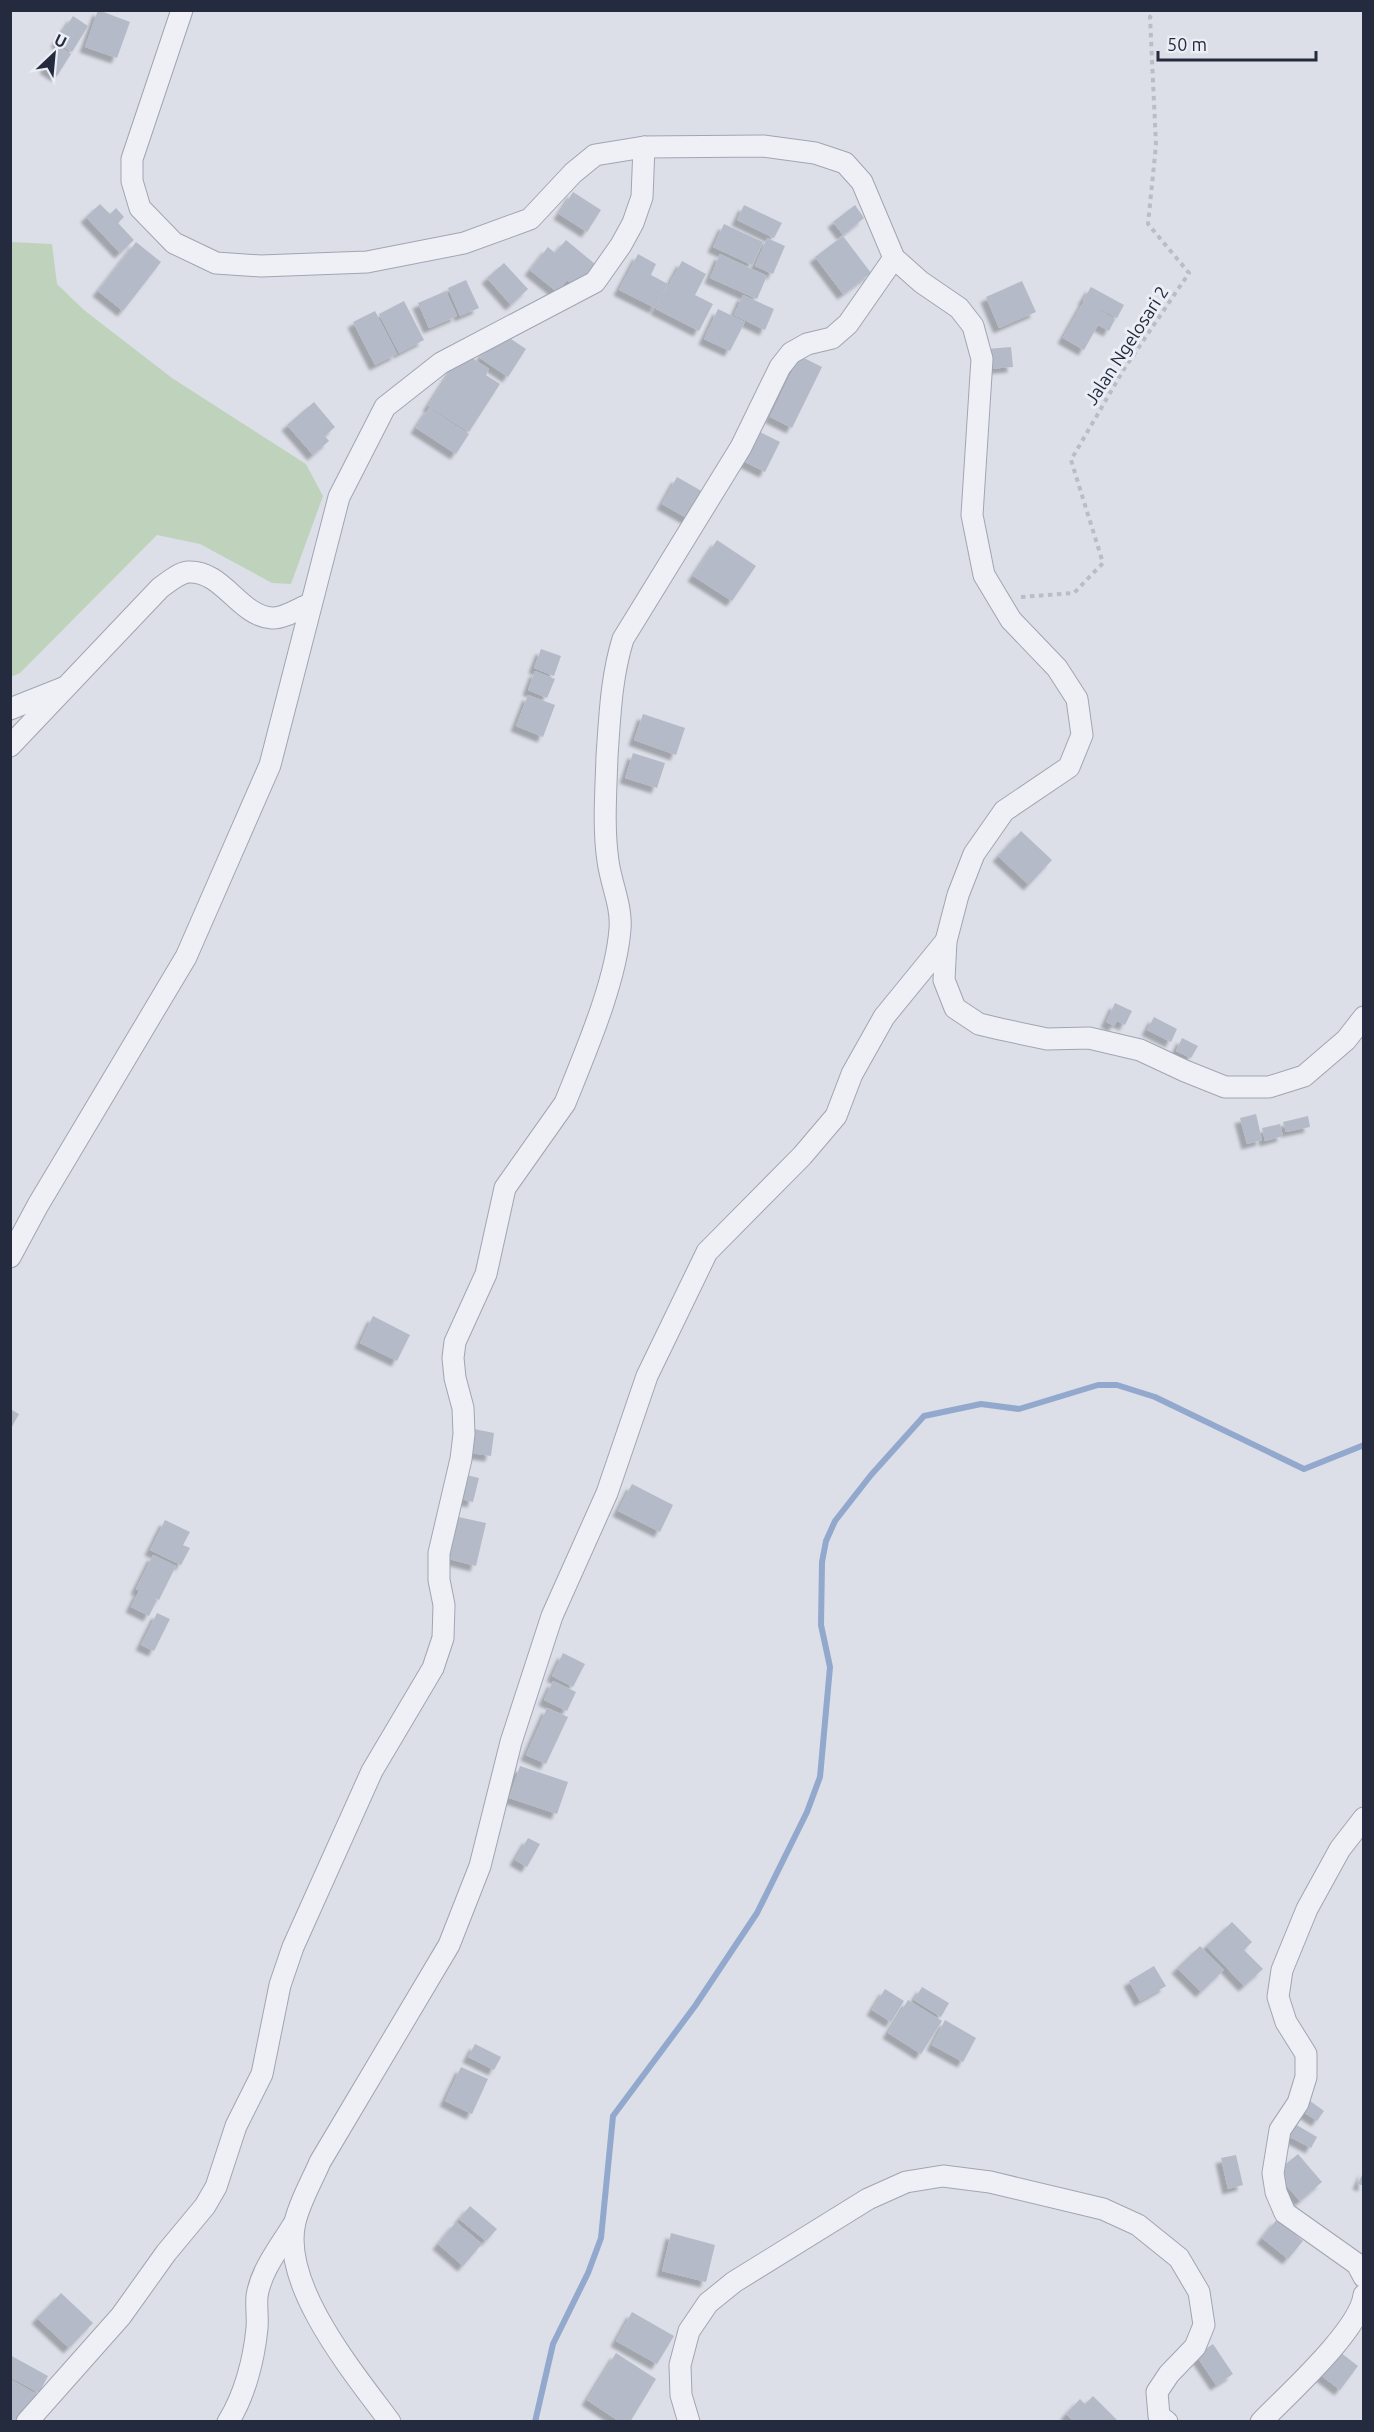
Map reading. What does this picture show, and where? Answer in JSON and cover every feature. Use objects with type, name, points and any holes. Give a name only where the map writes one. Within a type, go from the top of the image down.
[{"type":"street","points":[[182,10],[132,159],[132,181],[140,208],[174,243],[216,263],[261,266],[367,262],[464,243],[530,219],[573,173],[595,155],[644,147],[763,146],[815,153],[845,163],[862,182],[894,258],[921,282],[959,308],[973,326],[982,359],[972,515],[984,575],[1011,620],[1057,668],[1077,699],[1082,735],[1069,767],[1004,811],[974,854],[958,895],[946,941],[944,980],[955,1008],[979,1024],[1047,1039],[1089,1038],[1140,1050],[1225,1087],[1269,1087],[1304,1076],[1346,1040],[1364,1017]]},
{"type":"street","points":[[10,1257],[38,1205],[186,957],[270,765],[339,497],[385,406],[441,363],[595,282],[621,245],[636,215],[642,197],[644,147]]},
{"type":"street","points":[[27,2421],[121,2316],[166,2253],[205,2206],[216,2187],[236,2126],[262,2074],[280,1985],[293,1947],[372,1771],[433,1668],[442,1638],[444,1605],[439,1580],[439,1553],[461,1460],[464,1434],[463,1408],[455,1378],[453,1358],[455,1342],[486,1274],[505,1188],[565,1103],[600,1011],[621,928],[608,863],[605,793],[614,669],[623,639],[741,447],[780,367],[791,353],[807,344],[832,338],[848,324],[894,258]]},
{"type":"street","points":[[10,746],[160,588],[188,572],[204,575],[256,614],[274,619],[310,604]]},
{"type":"street","points":[[10,709],[69,686]]},
{"type":"street","points":[[228,2421],[235,2411],[250,2366],[257,2328],[257,2295],[267,2267],[295,2222],[320,2162],[449,1945],[480,1866],[511,1742],[552,1616],[607,1493],[647,1376],[707,1252],[802,1156],[836,1116],[852,1074],[884,1017],[946,941]]},
{"type":"street","points":[[1364,1818],[1340,1849],[1307,1909],[1282,1970],[1278,1997],[1286,2022],[1306,2054],[1306,2077],[1298,2103],[1280,2130],[1273,2173],[1275,2192],[1286,2213],[1357,2264],[1364,2277]]},
{"type":"street","points":[[689,2421],[681,2395],[680,2365],[689,2331],[708,2303],[734,2282],[868,2199],[906,2182],[943,2176],[990,2182],[1103,2209],[1138,2225],[1179,2258],[1199,2292],[1204,2325],[1195,2347],[1169,2374],[1157,2392],[1159,2416],[1167,2421]]},
{"type":"street","points":[[295,2222],[293,2243],[296,2271],[313,2309],[357,2377],[390,2421]]},
{"type":"street","points":[[1261,2421],[1310,2372],[1351,2324],[1362,2305],[1364,2295]]},
{"type":"path","name":"Jalan Ngelosari 2","points":[[1012,592],[1022,597],[1074,593],[1104,563],[1071,460],[1124,369],[1189,273],[1148,224],[1156,145],[1150,17],[1154,10]]},
{"type":"green space","points":[[11,242],[52,244],[57,284],[84,310],[172,378],[306,464],[323,496],[291,584],[272,583],[200,544],[157,535],[20,673],[11,677]]},
{"type":"building","points":[[98,10],[130,22],[117,58],[85,47]]},
{"type":"building","points":[[73,16],[88,26],[72,52],[56,42]]},
{"type":"building","points":[[59,46],[71,54],[57,76],[45,68]]},
{"type":"building","points":[[573,192],[601,210],[587,232],[559,214]]},
{"type":"building","points":[[100,204],[110,214],[116,208],[124,217],[118,223],[134,240],[120,253],[86,217]]},
{"type":"building","points":[[744,205],[782,223],[774,238],[737,220]]},
{"type":"building","points":[[855,205],[864,218],[843,235],[833,222]]},
{"type":"building","points":[[724,224],[763,242],[752,265],[713,247]]},
{"type":"building","points":[[843,236],[871,273],[843,294],[815,257]]},
{"type":"building","points":[[767,238],[785,246],[773,274],[755,266]]},
{"type":"building","points":[[566,240],[595,264],[576,288],[567,280],[557,292],[530,270],[548,247],[555,253]]},
{"type":"building","points":[[136,242],[161,262],[123,311],[98,291]]},
{"type":"building","points":[[638,254],[656,264],[651,275],[668,284],[655,308],[619,290]]},
{"type":"building","points":[[720,254],[767,276],[757,299],[710,278]]},
{"type":"building","points":[[682,261],[706,274],[695,295],[713,304],[699,331],[656,309]]},
{"type":"building","points":[[504,263],[528,289],[511,305],[487,278]]},
{"type":"building","points":[[466,280],[479,308],[460,316],[448,288]]},
{"type":"building","points":[[1022,281],[1036,312],[999,328],[986,297]]},
{"type":"building","points":[[1091,287],[1124,305],[1117,318],[1083,300]]},
{"type":"building","points":[[446,291],[457,316],[429,328],[418,303]]},
{"type":"building","points":[[743,295],[774,309],[765,330],[734,315]]},
{"type":"building","points":[[404,301],[424,340],[399,353],[379,314]]},
{"type":"building","points":[[1084,301],[1115,319],[1109,331],[1098,325],[1084,350],[1063,338]]},
{"type":"building","points":[[718,309],[745,322],[730,351],[704,339]]},
{"type":"building","points":[[375,311],[397,354],[375,365],[353,322]]},
{"type":"building","points":[[505,335],[526,349],[508,377],[480,358],[493,339]]},
{"type":"building","points":[[1011,347],[1013,367],[988,369],[987,349]]},
{"type":"building","points":[[463,352],[489,369],[486,375],[500,384],[469,432],[428,406]]},
{"type":"building","points":[[800,356],[822,367],[792,428],[770,417]]},
{"type":"building","points":[[314,402],[335,427],[325,436],[329,441],[313,455],[287,425]]},
{"type":"building","points":[[429,408],[469,434],[456,454],[416,428]]},
{"type":"building","points":[[760,432],[780,442],[765,472],[745,462]]},
{"type":"building","points":[[677,477],[705,493],[690,520],[662,504]]},
{"type":"building","points":[[717,540],[756,566],[732,601],[693,576]]},
{"type":"building","points":[[541,649],[561,656],[554,676],[534,668]]},
{"type":"building","points":[[535,671],[555,679],[547,698],[528,690]]},
{"type":"building","points":[[528,695],[555,705],[543,737],[516,726]]},
{"type":"building","points":[[643,714],[685,728],[676,755],[634,740]]},
{"type":"building","points":[[633,753],[665,763],[657,788],[625,778]]},
{"type":"building","points":[[1021,831],[1052,860],[1029,885],[998,856]]},
{"type":"building","points":[[1115,1003],[1132,1011],[1125,1025],[1117,1021],[1114,1026],[1106,1022]]},
{"type":"building","points":[[1154,1017],[1177,1029],[1171,1042],[1147,1030]]},
{"type":"building","points":[[1182,1038],[1198,1046],[1191,1058],[1176,1051]]},
{"type":"building","points":[[1256,1114],[1262,1140],[1247,1144],[1240,1118]]},
{"type":"building","points":[[1308,1116],[1310,1127],[1286,1132],[1283,1122]]},
{"type":"building","points":[[1280,1124],[1283,1136],[1265,1141],[1262,1128]]},
{"type":"building","points":[[373,1316],[410,1335],[397,1361],[360,1343]]},
{"type":"building","points":[[10,1409],[19,1414],[10,1430]]},
{"type":"building","points":[[474,1429],[494,1433],[491,1456],[470,1453]]},
{"type":"building","points":[[462,1474],[479,1478],[473,1502],[457,1498]]},
{"type":"building","points":[[632,1484],[673,1505],[660,1532],[618,1511]]},
{"type":"building","points":[[454,1516],[486,1523],[476,1566],[445,1558]]},
{"type":"building","points":[[165,1520],[190,1532],[183,1545],[190,1548],[181,1565],[150,1550]]},
{"type":"building","points":[[153,1555],[176,1566],[159,1600],[136,1589]]},
{"type":"building","points":[[139,1591],[157,1600],[149,1616],[131,1607]]},
{"type":"building","points":[[157,1613],[170,1619],[154,1651],[141,1645]]},
{"type":"building","points":[[563,1653],[585,1664],[573,1687],[552,1676]]},
{"type":"building","points":[[553,1681],[576,1692],[567,1711],[544,1700]]},
{"type":"building","points":[[547,1708],[568,1717],[546,1764],[526,1755]]},
{"type":"building","points":[[520,1766],[568,1782],[557,1814],[509,1798]]},
{"type":"building","points":[[528,1838],[540,1844],[527,1867],[515,1860]]},
{"type":"building","points":[[1232,1922],[1252,1942],[1244,1950],[1263,1969],[1244,1986],[1206,1946]]},
{"type":"building","points":[[1200,1946],[1224,1970],[1201,1992],[1177,1968]]},
{"type":"building","points":[[1154,1966],[1166,1986],[1140,2001],[1129,1981]]},
{"type":"building","points":[[922,1987],[949,2003],[941,2017],[914,2000]]},
{"type":"building","points":[[885,1989],[904,2001],[891,2022],[872,2010]]},
{"type":"building","points":[[908,2000],[942,2021],[921,2054],[888,2033]]},
{"type":"building","points":[[945,2020],[976,2038],[963,2062],[932,2045]]},
{"type":"building","points":[[475,2044],[501,2057],[494,2070],[468,2057]]},
{"type":"building","points":[[461,2067],[488,2079],[472,2114],[445,2101]]},
{"type":"building","points":[[1306,2098],[1324,2111],[1317,2121],[1299,2109]]},
{"type":"building","points":[[1295,2124],[1317,2137],[1311,2148],[1288,2136]]},
{"type":"building","points":[[1298,2154],[1322,2182],[1300,2201],[1275,2173]]},
{"type":"building","points":[[1236,2155],[1243,2185],[1228,2189],[1221,2158]]},
{"type":"building","points":[[1364,2170],[1364,2186],[1358,2184]]},
{"type":"building","points":[[470,2206],[497,2229],[486,2241],[459,2219]]},
{"type":"building","points":[[1277,2219],[1303,2241],[1288,2259],[1262,2238]]},
{"type":"building","points":[[456,2222],[482,2244],[463,2266],[438,2244]]},
{"type":"building","points":[[671,2233],[715,2245],[706,2282],[662,2271]]},
{"type":"building","points":[[61,2293],[93,2323],[69,2348],[37,2318]]},
{"type":"building","points":[[632,2312],[674,2336],[657,2364],[616,2341]]},
{"type":"building","points":[[1213,2344],[1233,2374],[1216,2385],[1196,2355]]},
{"type":"building","points":[[1336,2349],[1358,2366],[1340,2390],[1318,2373]]},
{"type":"building","points":[[616,2353],[656,2379],[630,2422],[620,2422],[587,2400]]},
{"type":"building","points":[[10,2355],[48,2376],[39,2393],[10,2377]]},
{"type":"building","points":[[10,2379],[38,2395],[23,2422],[10,2422]]},
{"type":"building","points":[[1093,2396],[1119,2422],[1074,2422],[1066,2414],[1080,2399],[1085,2404]]},
{"type":"waterway","points":[[535,2422],[553,2344],[588,2273],[601,2238],[613,2116],[695,2006],[757,1913],[807,1812],[820,1777],[830,1667],[821,1625],[822,1562],[826,1541],[835,1521],[871,1475],[924,1416],[981,1404],[1019,1409],[1098,1385],[1117,1385],[1155,1397],[1304,1469],[1364,1445]]}]
